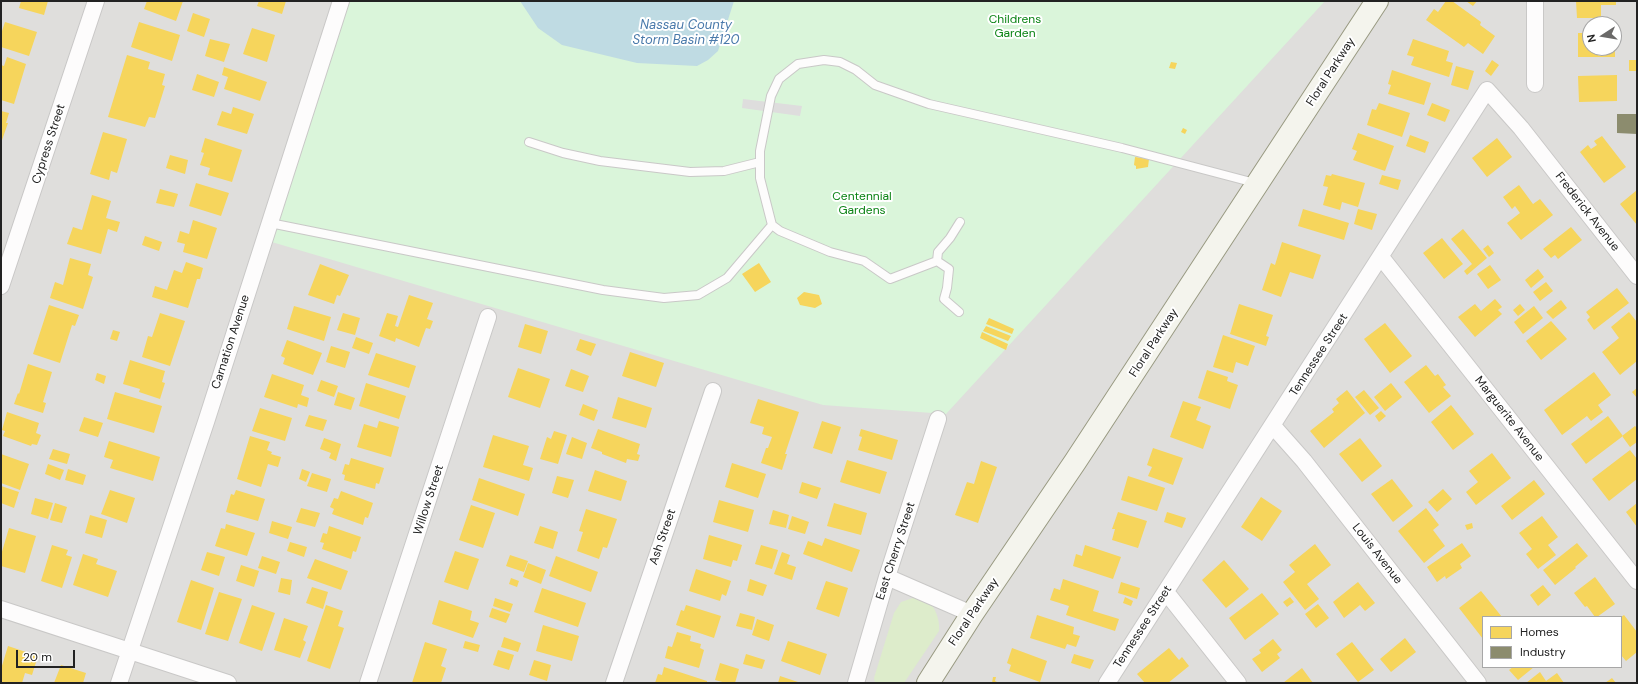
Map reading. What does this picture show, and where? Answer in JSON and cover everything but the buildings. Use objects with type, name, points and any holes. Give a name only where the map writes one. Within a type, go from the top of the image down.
[{"type":"street","name":"Cypress Street","points":[[1,286],[96,1]]},
{"type":"street","name":"Carnation Avenue","points":[[119,683],[341,1]]},
{"type":"street","name":"Floral Parkway","points":[[928,683],[972,614],[1076,462],[1377,1]]},
{"type":"street","points":[[1535,1],[1535,84]]},
{"type":"street","name":"Tennessee Street","points":[[1107,683],[1487,90],[1537,149]]},
{"type":"street","name":"Frederick Avenue","points":[[1537,149],[1637,276]]},
{"type":"street","name":"Marguerite Avenue","points":[[1381,257],[1637,581]]},
{"type":"street","name":"Willow Street","points":[[368,683],[488,317]]},
{"type":"street","name":"Ash Street","points":[[614,683],[713,391]]},
{"type":"street","name":"East Cherry Street","points":[[856,683],[887,577],[938,419]]},
{"type":"street","name":"Louis Avenue","points":[[1273,426],[1304,461],[1478,683]]},
{"type":"street","points":[[887,577],[972,614]]},
{"type":"street","points":[[1166,592],[1238,683]]},
{"type":"street","points":[[1,609],[228,683]]},
{"type":"lane","points":[[937,261],[890,279],[864,261],[830,252],[780,231],[772,225],[760,178],[760,151],[772,96],[779,79],[798,64],[824,60],[840,62],[856,70],[875,85],[929,104],[1115,146],[1258,184]]},
{"type":"lane","points":[[529,142],[563,153],[600,161],[690,172],[724,171],[760,162]]},
{"type":"lane","points":[[270,222],[603,290],[664,298],[698,295],[727,278],[772,225]]},
{"type":"lane","points":[[937,261],[938,252],[950,238],[960,222]]},
{"type":"lane","points":[[937,261],[949,269],[944,299],[958,312]]},
{"type":"shaded area","points":[[1,1],[1637,1],[1637,683],[1,683]]},
{"type":"green space","name":"Centennial Gardens","points":[[341,1],[1325,1],[946,414],[823,405],[265,240]]},
{"type":"green space","points":[[913,598],[923,599],[931,604],[938,617],[939,631],[904,683],[875,683],[874,678],[894,613],[901,602]]},
{"type":"water","name":"Nassau County Storm Basin #120","points":[[520,1],[734,1],[718,51],[708,60],[697,66],[637,63],[562,45],[538,28]]},
{"type":"pier","points":[[743,99],[802,106],[800,116],[742,108]]},
{"type":"park label","name":"Childrens Garden","points":[[1015,27]]}]
